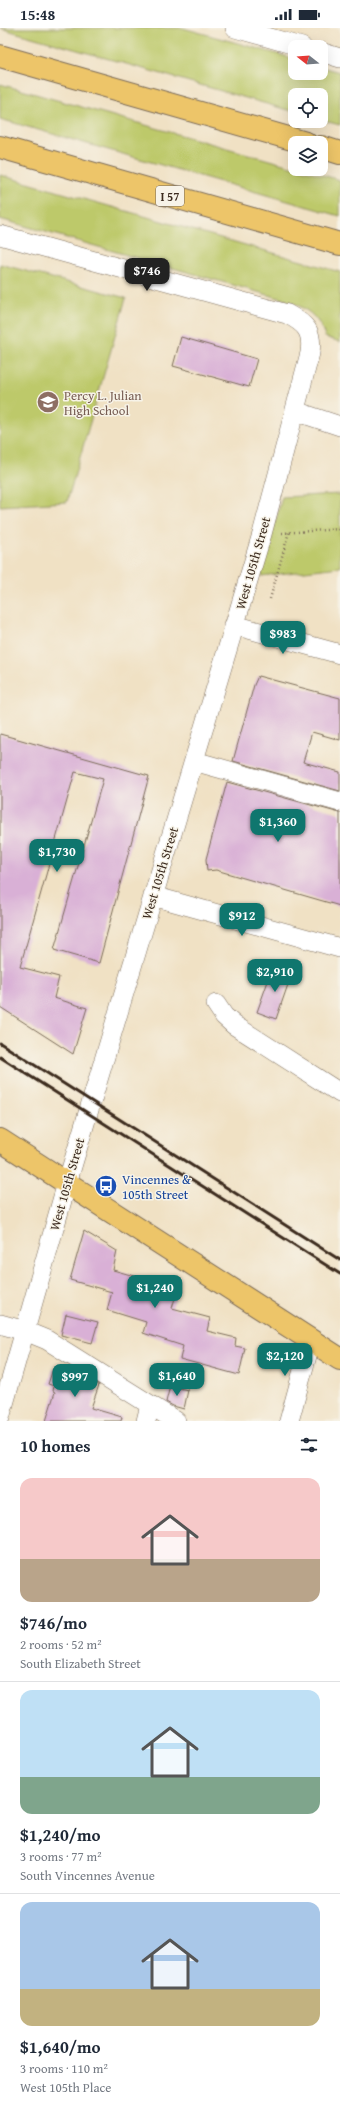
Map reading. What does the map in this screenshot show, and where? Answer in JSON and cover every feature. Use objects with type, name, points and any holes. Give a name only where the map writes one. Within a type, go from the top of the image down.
[{"type":"main road","points":[[0,56],[288,138]]},
{"type":"main road","name":"I 57","points":[[0,147],[340,244]]},
{"type":"main road","points":[[328,149],[340,153]]},
{"type":"main road","points":[[0,1140],[340,1359]]},
{"type":"street","points":[[235,28],[288,43]]},
{"type":"street","points":[[328,54],[340,58]]},
{"type":"street","name":"West 105th Street","points":[[0,235],[287,314],[300,321],[307,328],[312,340],[310,353],[262,534],[67,1183],[0,1418]]},
{"type":"street","points":[[295,411],[340,426]]},
{"type":"street","points":[[234,625],[340,654]]},
{"type":"street","points":[[194,761],[340,802]]},
{"type":"street","points":[[153,896],[340,948]]},
{"type":"street","points":[[216,1004],[224,1016],[234,1025],[340,1093]]},
{"type":"street","points":[[0,1324],[25,1331],[47,1340],[148,1413],[176,1421]]},
{"type":"street","points":[[289,1421],[311,1341]]},
{"type":"path","points":[[262,534],[340,529]]},
{"type":"path","points":[[270,599],[289,532]]},
{"type":"green space","points":[[0,28],[183,28],[288,57],[288,80],[328,80],[328,69],[340,72],[340,125],[328,122],[328,88],[288,88],[288,110]]},
{"type":"green space","points":[[0,84],[288,165],[288,176],[326,176],[340,180],[340,216],[0,119]]},
{"type":"green space","points":[[0,175],[340,272],[340,342],[325,337],[319,323],[311,314],[300,306],[286,300],[0,219]]},
{"type":"green space","name":"Percy L. Julian High School","points":[[0,264],[126,298],[67,502],[0,506]]},
{"type":"green space","points":[[340,494],[340,567],[261,576],[282,497]]},
{"type":"building","points":[[181,337],[257,359],[249,387],[173,366]]},
{"type":"building","points":[[258,676],[340,698],[340,740],[312,732],[303,762],[340,772],[340,791],[233,761],[254,685]]},
{"type":"building","points":[[0,734],[149,776],[99,963],[54,950],[103,779],[75,772],[20,967],[59,977],[54,998],[87,1008],[73,1054],[0,1007]]},
{"type":"building","points":[[227,782],[340,813],[340,906],[216,870],[207,871],[206,859]]},
{"type":"building","points":[[273,967],[292,973],[276,1019],[257,1012]]},
{"type":"building","points":[[84,1231],[117,1251],[113,1270],[138,1277],[136,1283],[176,1295],[172,1308],[210,1318],[207,1331],[236,1338],[235,1346],[245,1348],[239,1375],[180,1359],[183,1346],[143,1333],[146,1322],[107,1310],[112,1292],[70,1280]]},
{"type":"building","points":[[66,1314],[98,1322],[92,1343],[61,1335]]},
{"type":"building","points":[[60,1366],[75,1370],[99,1385],[91,1408],[122,1417],[121,1421],[46,1421],[55,1392],[53,1391],[54,1386],[48,1384],[53,1369],[59,1370]]},
{"type":"building","points":[[170,1386],[188,1390],[184,1409],[166,1402]]},
{"type":"railway","points":[[0,1043],[340,1260]]},
{"type":"railway","points":[[0,1057],[340,1274]]},
{"type":"place","name":"Percy L. Julian High School","points":[[48,402]]},
{"type":"place","name":"Vincennes & 105th Street","points":[[106,1186]]}]
